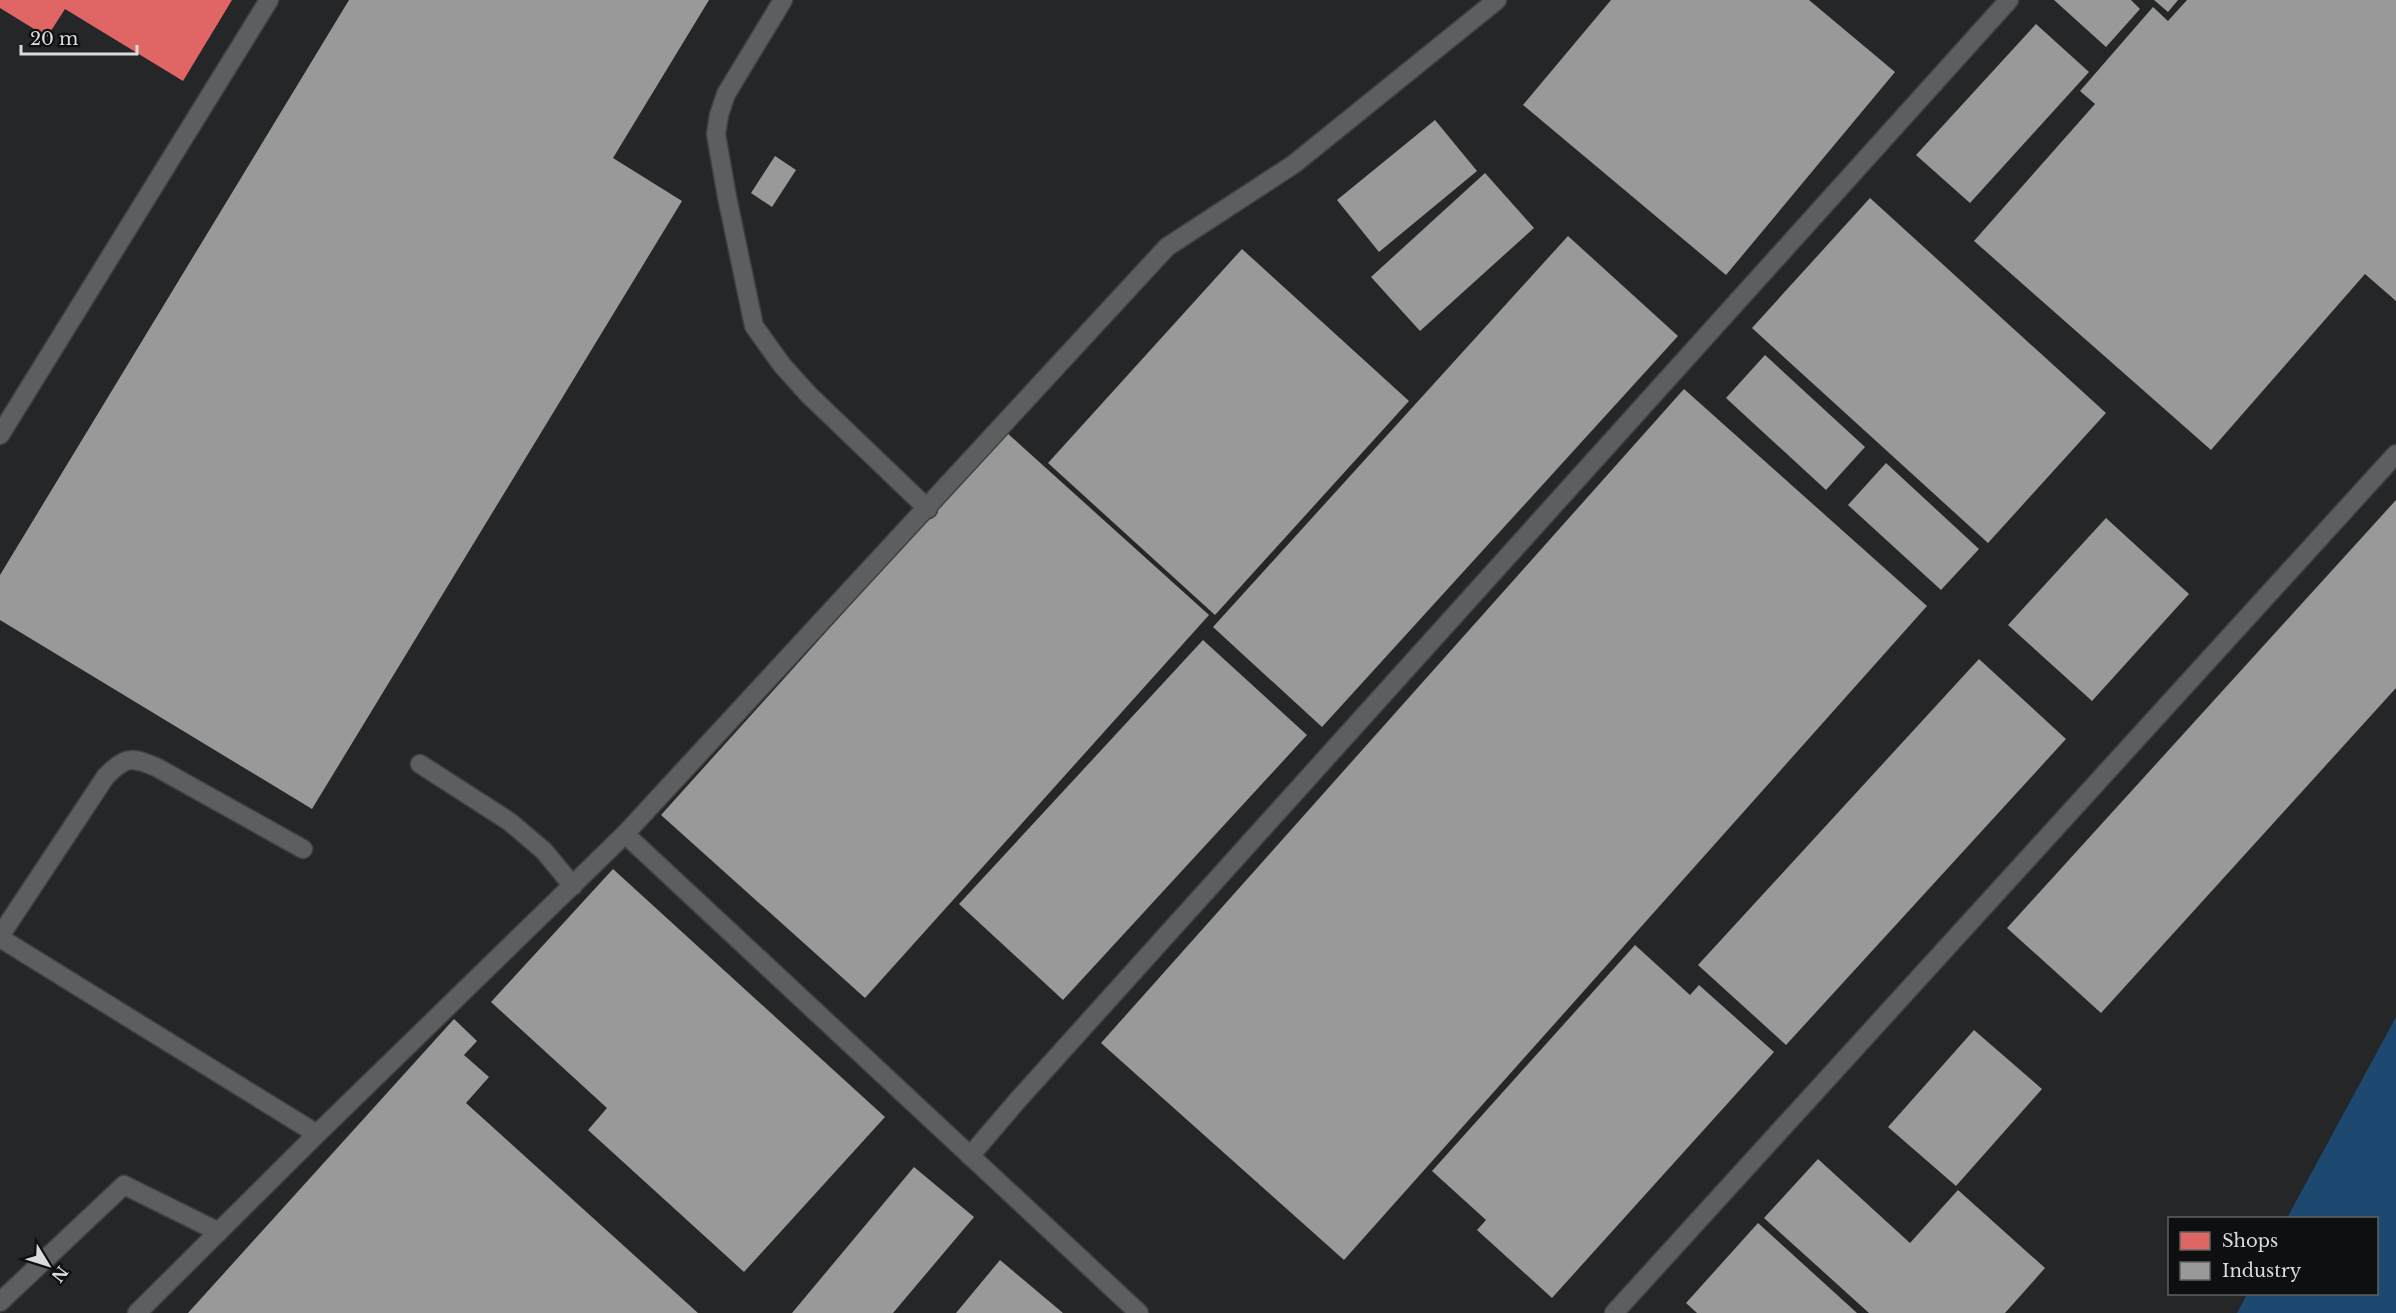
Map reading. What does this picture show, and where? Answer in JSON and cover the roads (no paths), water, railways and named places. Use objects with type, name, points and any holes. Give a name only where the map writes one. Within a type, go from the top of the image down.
[{"type":"lane","points":[[0,435],[269,0]]},
{"type":"lane","points":[[783,0],[726,94],[716,134],[754,326],[783,366],[809,395],[928,509]]},
{"type":"lane","points":[[137,1313],[625,834],[928,509],[1167,247],[1294,164],[1497,0]]},
{"type":"lane","points":[[970,1156],[1024,1093],[2009,0]]},
{"type":"lane","points":[[1614,1313],[2396,454]]},
{"type":"lane","points":[[303,849],[156,767],[137,759],[123,760],[106,776],[0,937],[317,1134]]},
{"type":"lane","points":[[420,764],[510,822],[544,851],[573,886]]},
{"type":"lane","points":[[625,834],[1139,1313]]},
{"type":"lane","points":[[0,1302],[124,1185],[219,1232]]},
{"type":"lane","points":[[0,1308],[3,1313]]}]
